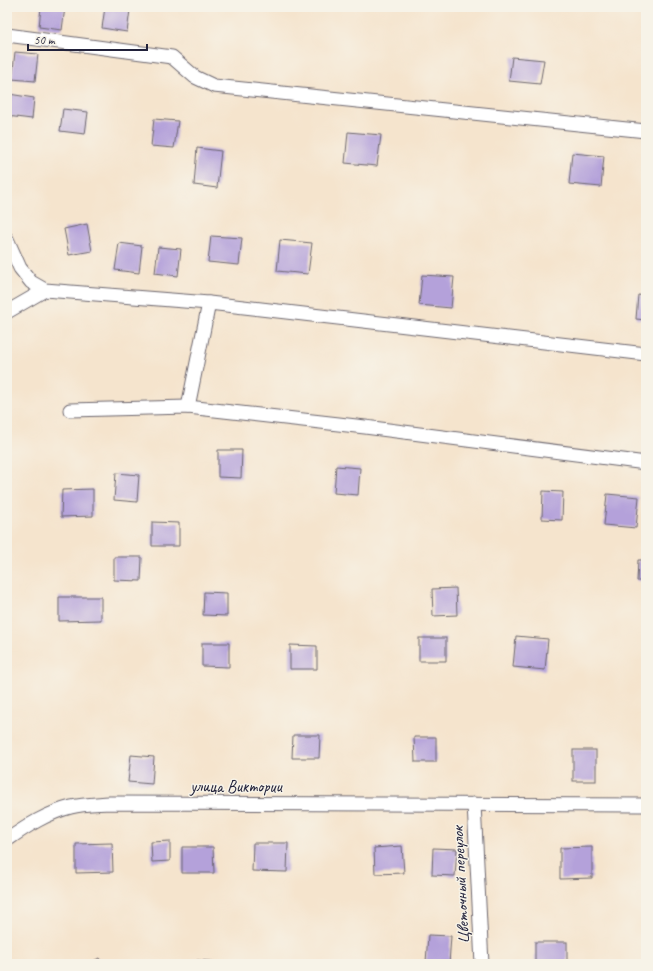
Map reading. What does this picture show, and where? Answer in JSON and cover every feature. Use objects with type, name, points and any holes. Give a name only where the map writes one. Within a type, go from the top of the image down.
[{"type":"street","points":[[7,35],[172,56],[195,77],[214,86],[646,131]]},
{"type":"street","points":[[7,239],[20,268],[31,282],[45,290],[209,303],[646,354]]},
{"type":"street","points":[[7,312],[45,290]]},
{"type":"street","points":[[188,408],[209,303]]},
{"type":"street","points":[[70,410],[188,408],[373,428],[646,463]]},
{"type":"street","name":"улица Виктории","points":[[7,840],[38,820],[54,812],[72,807],[109,803],[646,805]]},
{"type":"street","name":"Цветочный переулок","points":[[474,804],[482,964]]},
{"type":"building","points":[[41,7],[65,7],[62,30],[39,27]]},
{"type":"building","points":[[105,7],[130,10],[127,32],[102,28]]},
{"type":"building","points":[[15,52],[38,54],[35,81],[12,79]]},
{"type":"building","points":[[512,57],[544,60],[540,84],[509,81]]},
{"type":"building","points":[[9,94],[34,98],[32,119],[7,116]]},
{"type":"building","points":[[63,109],[88,112],[85,134],[60,131]]},
{"type":"building","points":[[154,119],[178,121],[174,148],[151,146]]},
{"type":"building","points":[[348,132],[381,135],[377,166],[345,163]]},
{"type":"building","points":[[197,148],[221,151],[217,188],[194,185]]},
{"type":"building","points":[[572,153],[604,156],[601,187],[569,184]]},
{"type":"building","points":[[87,224],[92,251],[69,255],[64,229]]},
{"type":"building","points":[[211,236],[242,238],[239,265],[208,262]]},
{"type":"building","points":[[280,240],[312,243],[308,274],[277,271]]},
{"type":"building","points":[[119,243],[142,246],[139,273],[115,270]]},
{"type":"building","points":[[158,247],[181,249],[178,276],[155,273]]},
{"type":"building","points":[[422,275],[454,277],[451,308],[419,305]]},
{"type":"building","points":[[638,295],[646,296],[646,320],[636,319]]},
{"type":"building","points":[[218,450],[242,450],[241,478],[218,477]]},
{"type":"building","points":[[336,466],[360,468],[358,495],[334,493]]},
{"type":"building","points":[[116,473],[139,475],[137,502],[114,500]]},
{"type":"building","points":[[93,489],[93,516],[61,517],[62,490]]},
{"type":"building","points":[[543,491],[563,492],[562,520],[542,519]]},
{"type":"building","points":[[607,494],[639,497],[636,528],[604,525]]},
{"type":"building","points":[[152,522],[179,523],[179,546],[152,546]]},
{"type":"building","points":[[114,557],[142,557],[141,581],[114,580]]},
{"type":"building","points":[[638,560],[646,560],[646,581],[637,581]]},
{"type":"building","points":[[456,588],[457,615],[433,616],[432,589]]},
{"type":"building","points":[[204,592],[227,593],[227,616],[203,615]]},
{"type":"building","points":[[59,597],[101,597],[101,620],[59,621]]},
{"type":"building","points":[[516,636],[548,639],[545,670],[513,667]]},
{"type":"building","points":[[419,638],[446,638],[446,661],[419,661]]},
{"type":"building","points":[[202,643],[229,643],[229,667],[202,666]]},
{"type":"building","points":[[290,645],[317,646],[317,669],[290,669]]},
{"type":"building","points":[[293,735],[320,735],[319,758],[292,758]]},
{"type":"building","points":[[414,737],[436,737],[436,762],[415,762]]},
{"type":"building","points":[[573,750],[596,750],[596,781],[573,781]]},
{"type":"building","points":[[131,755],[154,757],[152,784],[128,782]]},
{"type":"building","points":[[170,841],[170,861],[152,862],[151,842]]},
{"type":"building","points":[[112,843],[113,872],[76,873],[76,844]]},
{"type":"building","points":[[253,843],[288,843],[287,872],[252,871]]},
{"type":"building","points":[[402,846],[404,873],[375,874],[374,848]]},
{"type":"building","points":[[182,847],[213,847],[214,873],[182,873]]},
{"type":"building","points":[[592,847],[592,878],[560,879],[560,848]]},
{"type":"building","points":[[433,848],[457,849],[455,876],[432,875]]},
{"type":"building","points":[[428,935],[451,936],[449,964],[426,962]]},
{"type":"building","points":[[535,942],[567,942],[567,964],[535,964]]},
{"type":"building","points":[[99,958],[103,964],[88,964]]},
{"type":"building","points":[[197,960],[220,962],[220,964],[197,964]]}]
